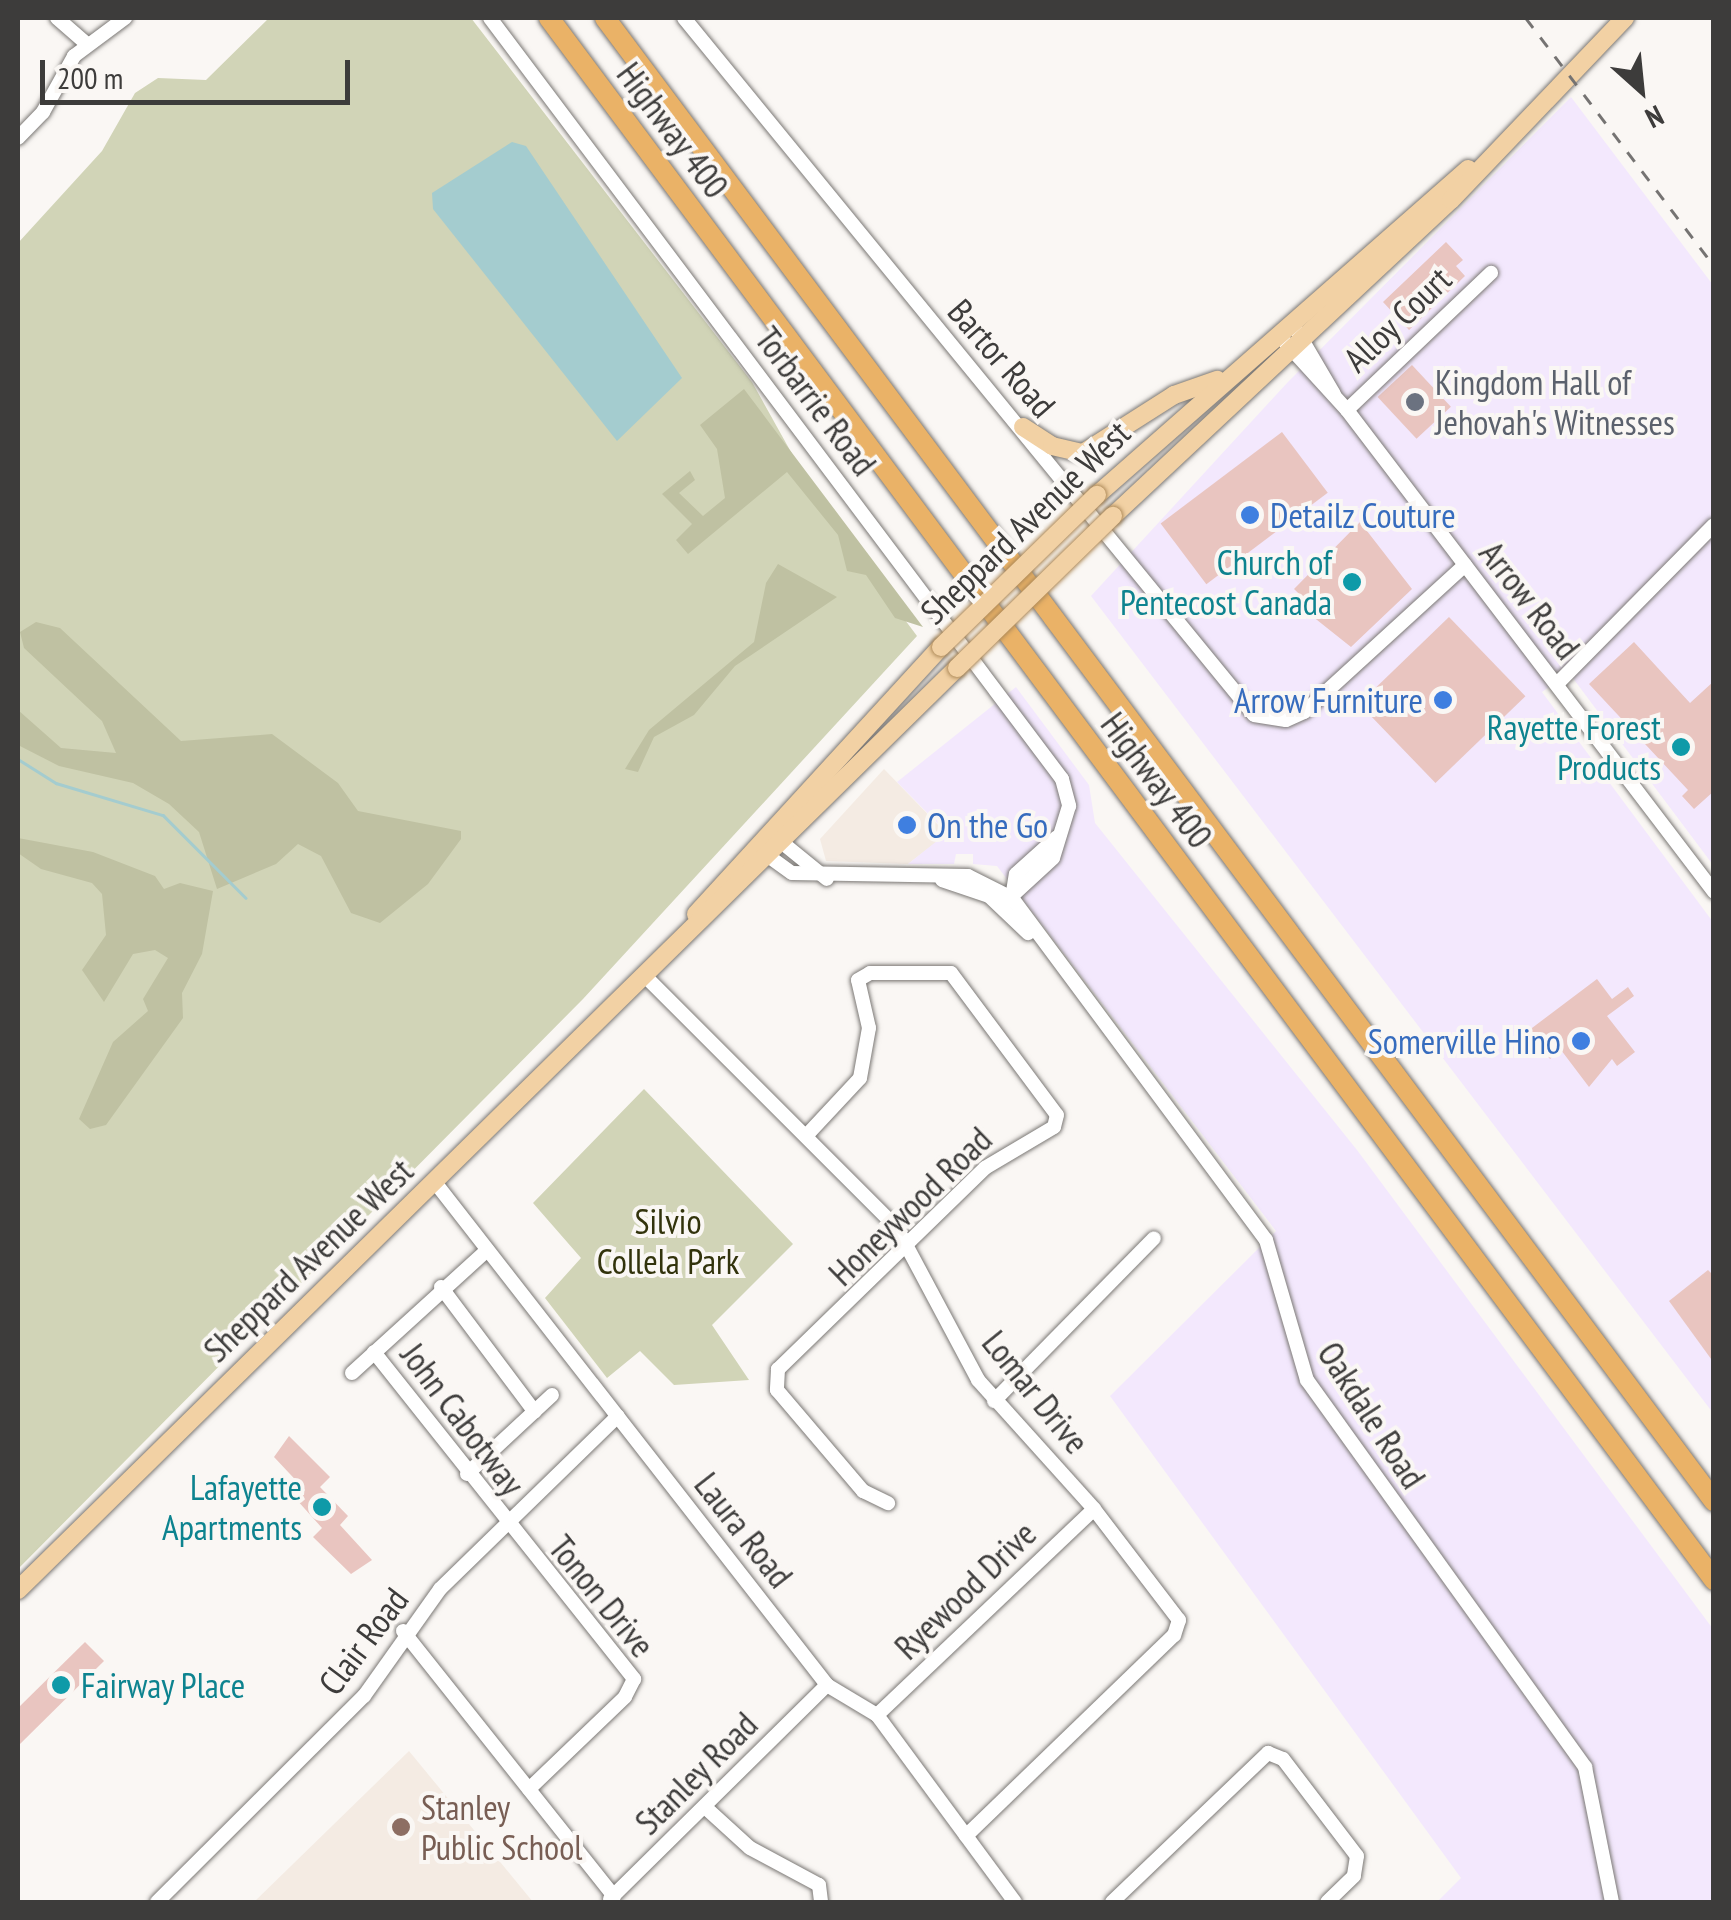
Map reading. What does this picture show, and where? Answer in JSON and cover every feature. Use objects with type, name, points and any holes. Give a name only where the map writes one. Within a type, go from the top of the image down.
[{"type":"highway","name":"Highway 400","points":[[549,18],[1714,1580]]},
{"type":"highway","name":"Highway 400","points":[[605,18],[1714,1502]]},
{"type":"main road","name":"Sheppard Avenue West","points":[[764,846],[786,843],[957,668],[1113,516],[1298,346],[1625,18]]},
{"type":"main road","name":"Sheppard Avenue West","points":[[18,1590],[644,976],[941,647],[1097,495],[1231,373],[1488,154]]},
{"type":"main road","points":[[1024,427],[1052,446],[1083,452],[1174,395],[1231,373]]},
{"type":"street","points":[[57,18],[86,43]]},
{"type":"street","points":[[18,138],[86,43],[125,18]]},
{"type":"street","name":"Torbarrie Road","points":[[490,18],[1062,779],[1064,830],[1053,858],[1007,902]]},
{"type":"street","name":"Bartor Road","points":[[684,18],[1024,427],[1232,694],[1268,720],[1317,703],[1466,565]]},
{"type":"street","name":"Alloy Court","points":[[1347,410],[1491,273]]},
{"type":"street","name":"Arrow Road","points":[[1284,328],[1714,892]]},
{"type":"street","points":[[1557,684],[1714,525]]},
{"type":"street","points":[[786,843],[827,879]]},
{"type":"street","points":[[764,846],[827,879],[932,876],[1007,902]]},
{"type":"street","name":"Oakdale Road","points":[[1007,902],[1266,1240],[1306,1380],[1585,1767],[1612,1902]]},
{"type":"street","name":"Honeywood Road","points":[[806,1136],[860,1078],[869,1028],[860,978],[951,973],[1057,1115],[1054,1127],[985,1168],[907,1251],[778,1369],[775,1381],[863,1491],[888,1504]]},
{"type":"street","name":"Lomar Drive","points":[[644,976],[897,1228],[994,1401],[1094,1509],[1179,1627],[966,1836]]},
{"type":"street","name":"Laura Road","points":[[434,1181],[826,1685],[878,1716],[1015,1902]]},
{"type":"street","points":[[994,1401],[1154,1238]]},
{"type":"street","name":"John Cabotway","points":[[352,1373],[440,1286],[487,1250]]},
{"type":"street","points":[[440,1286],[535,1412]]},
{"type":"street","name":"John Cabotway","points":[[374,1352],[504,1523]]},
{"type":"street","points":[[467,1474],[552,1394]]},
{"type":"street","name":"Clair Road","points":[[157,1902],[364,1696],[404,1631],[504,1523],[618,1416]]},
{"type":"street","name":"Ryewood Drive","points":[[878,1716],[1094,1509]]},
{"type":"street","name":"Tonon Drive","points":[[504,1523],[634,1679],[625,1697],[529,1789]]},
{"type":"street","points":[[404,1631],[610,1899]]},
{"type":"street","name":"Stanley Road","points":[[610,1899],[826,1685]]},
{"type":"street","points":[[1112,1902],[1268,1753],[1283,1759],[1356,1856],[1354,1876],[1327,1902]]},
{"type":"street","points":[[706,1808],[740,1841],[818,1885],[821,1902]]},
{"type":"shaded area","points":[[1571,97],[1713,285],[1713,865],[1569,673],[1542,692],[1713,922],[1713,1413],[1091,596],[1287,383]]},
{"type":"shaded area","points":[[1016,687],[1089,785],[1095,823],[1357,1150],[1713,1629],[1713,1902],[1437,1902],[1461,1878],[1110,1396],[1276,1231],[997,866],[973,864],[973,854],[956,854],[954,864],[908,864],[947,833],[897,782]]},
{"type":"shaded area","points":[[884,769],[947,834],[908,864],[826,861],[820,839]]},
{"type":"shaded area","name":"Stanley Public School","points":[[409,1751],[533,1902],[254,1902]]},
{"type":"green space","points":[[269,18],[471,18],[752,382],[825,513],[917,636],[583,999],[18,1569],[18,243],[102,151],[135,93],[158,78],[206,80]]},
{"type":"green space","points":[[744,389],[923,627],[895,618],[866,575],[847,571],[838,535],[787,472],[688,554],[676,540],[692,524],[662,494],[690,471],[695,480],[679,493],[703,516],[725,498],[717,449],[700,425]]},
{"type":"green space","points":[[778,564],[837,597],[735,666],[694,715],[654,737],[638,772],[625,769],[649,730],[754,642],[766,583]]},
{"type":"green space","points":[[36,622],[60,628],[181,741],[272,734],[338,783],[358,811],[461,831],[461,839],[428,884],[380,923],[351,913],[321,856],[298,844],[276,864],[217,889],[199,832],[169,804],[133,783],[59,766],[18,745],[18,710],[61,748],[116,753],[102,721],[24,648],[20,632]]},
{"type":"green space","points":[[18,838],[93,852],[155,876],[164,889],[180,883],[213,891],[202,954],[182,993],[183,1018],[106,1125],[90,1129],[79,1119],[113,1042],[148,1011],[143,999],[168,958],[155,950],[133,954],[104,1002],[82,970],[106,935],[102,894],[92,883],[41,869],[18,853]]},
{"type":"green space","name":"Silvio Collela Park","points":[[644,1089],[793,1244],[712,1325],[749,1380],[674,1385],[640,1351],[607,1378],[545,1298],[581,1258],[533,1203]]},
{"type":"water","points":[[512,142],[526,146],[682,378],[617,441],[433,209],[432,193]]},
{"type":"building","points":[[1446,242],[1463,260],[1456,266],[1465,276],[1409,330],[1383,302]]},
{"type":"building","name":"Kingdom Hall of Jehovah's Witnesses","points":[[1412,365],[1451,407],[1417,439],[1378,397]]},
{"type":"building","name":"Detailz Couture","points":[[1282,432],[1328,493],[1206,584],[1161,523]]},
{"type":"building","name":"Church of Pentecost Canada","points":[[1360,522],[1412,589],[1351,647],[1312,616],[1317,611],[1294,589]]},
{"type":"building","name":"Arrow Furniture","points":[[1449,617],[1525,696],[1435,783],[1359,704]]},
{"type":"building","name":"Rayette Forest Products","points":[[1634,642],[1690,703],[1714,681],[1714,791],[1694,809],[1682,796],[1688,790],[1589,684]]},
{"type":"building","name":"Somerville Hino","points":[[1597,979],[1612,999],[1628,987],[1634,996],[1607,1016],[1635,1052],[1617,1066],[1612,1059],[1589,1087],[1561,1050],[1550,1059],[1528,1031]]},
{"type":"building","points":[[1708,1270],[1714,1276],[1714,1363],[1669,1301]]},
{"type":"building","name":"Lafayette Apartments","points":[[289,1436],[330,1477],[320,1487],[348,1516],[340,1525],[372,1560],[351,1574],[313,1537],[322,1528],[296,1499],[305,1490],[274,1457]]},
{"type":"building","name":"Fairway Place","points":[[85,1642],[104,1661],[18,1746],[18,1708]]},
{"type":"waterway","points":[[18,759],[56,783],[163,815],[246,898]]},
{"type":"railway","points":[[1526,18],[1714,266]]},
{"type":"place","name":"Kingdom Hall of Jehovah's Witnesses","points":[[1415,402]]},
{"type":"place","name":"Detailz Couture","points":[[1250,515]]},
{"type":"place","name":"Church of Pentecost Canada","points":[[1352,582]]},
{"type":"place","name":"Arrow Furniture","points":[[1443,700]]},
{"type":"place","name":"Rayette Forest Products","points":[[1681,747]]},
{"type":"place","name":"On the Go","points":[[907,825]]},
{"type":"place","name":"Somerville Hino","points":[[1581,1041]]},
{"type":"place","name":"Lafayette Apartments","points":[[322,1507]]},
{"type":"place","name":"Fairway Place","points":[[61,1685]]},
{"type":"place","name":"Stanley Public School","points":[[401,1827]]}]
